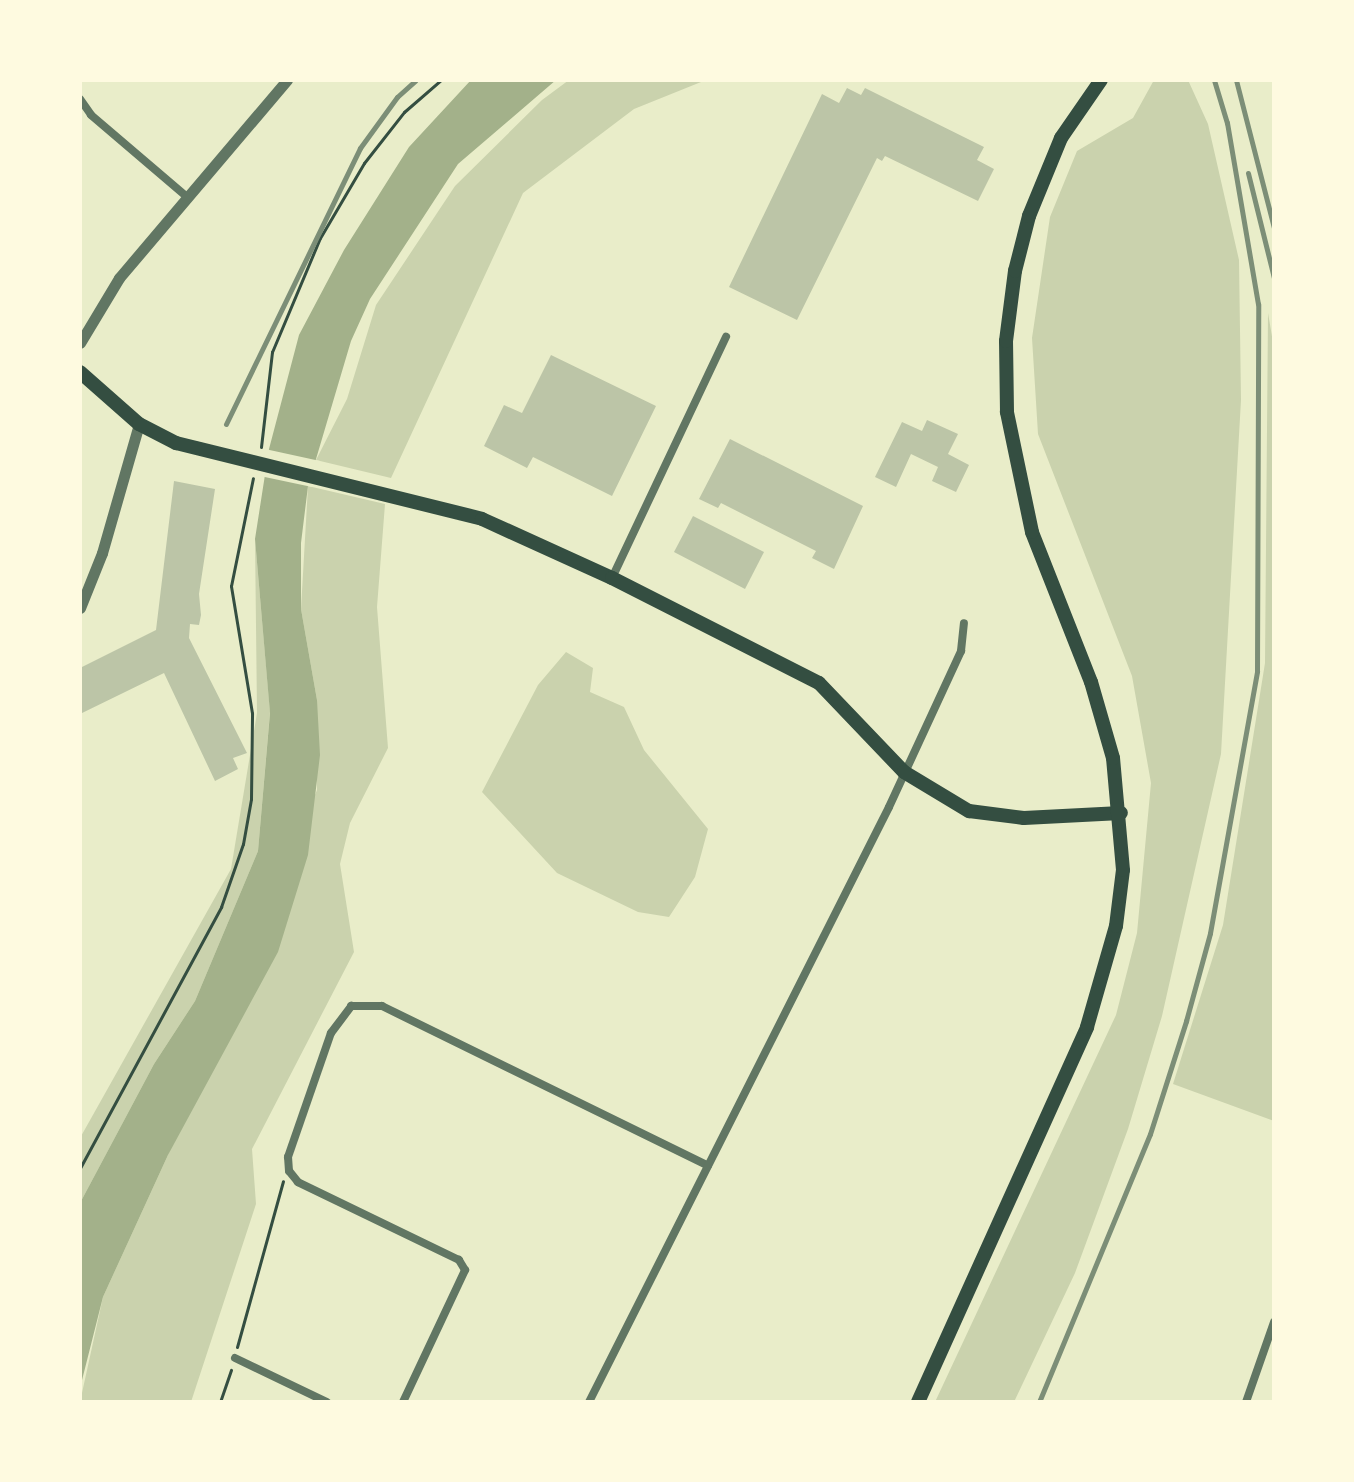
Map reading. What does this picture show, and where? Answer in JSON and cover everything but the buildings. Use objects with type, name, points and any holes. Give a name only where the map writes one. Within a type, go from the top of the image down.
[{"type":"main road","points":[[918,1402],[1099,993],[1120,898],[1121,813],[1113,758],[1091,682],[1032,532],[1007,412],[1013,285],[1029,216],[1061,138],[1101,80]]},
{"type":"main road","points":[[80,372],[139,424],[176,443],[395,495],[514,530],[612,578],[819,683],[904,772],[944,800],[992,817],[1121,813]]},
{"type":"street","points":[[80,343],[119,278],[287,80]]},
{"type":"street","points":[[80,99],[91,115],[187,197]]},
{"type":"street","points":[[612,578],[726,337]]},
{"type":"street","points":[[80,608],[110,528],[139,424]]},
{"type":"street","points":[[589,1402],[904,772],[961,651],[964,623]]},
{"type":"street","points":[[403,1402],[465,1281],[465,1270],[459,1260],[298,1182],[289,1171],[288,1157],[339,1015],[365,1003],[382,1006],[708,1166]]},
{"type":"street","points":[[1246,1402],[1274,1322]]},
{"type":"street","points":[[235,1358],[327,1402]]},
{"type":"path","points":[[260,448],[272,352],[320,238],[364,163],[404,112],[441,80]]},
{"type":"path","points":[[80,1168],[221,907],[243,844],[251,799],[252,713],[231,586],[253,474]]},
{"type":"path","points":[[220,1402],[235,1358],[278,1190],[289,1171]]},
{"type":"shaded area","points":[[471,80],[556,80],[458,164],[370,299],[351,341],[308,486],[301,543],[301,609],[317,700],[320,755],[308,855],[278,952],[168,1155],[103,1297],[80,1388],[80,1203],[154,1064],[195,1001],[258,851],[270,713],[255,539],[269,449],[299,335],[344,250],[409,147]]},
{"type":"shaded area","points":[[569,80],[706,80],[634,109],[523,193],[391,478],[316,460],[347,399],[376,305],[455,186],[542,100]]},
{"type":"shaded area","points":[[1154,80],[1188,80],[1208,124],[1239,260],[1241,400],[1221,754],[1162,1016],[1128,1129],[1075,1273],[1014,1402],[935,1402],[1116,1015],[1137,933],[1151,783],[1132,676],[1038,434],[1032,338],[1050,217],[1077,151],[1133,118]]},
{"type":"shaded area","points":[[1268,313],[1274,348],[1274,1121],[1173,1084],[1223,925],[1265,663]]},
{"type":"shaded area","points":[[308,486],[385,504],[377,607],[388,748],[350,823],[340,864],[354,952],[252,1149],[256,1204],[191,1402],[80,1402],[103,1297],[168,1155],[317,790],[317,700],[301,609]]},
{"type":"shaded area","points":[[255,539],[270,712],[258,851],[195,1001],[154,1064],[80,1203],[80,1138],[231,869],[257,713]]},
{"type":"shaded area","points":[[566,652],[593,668],[590,692],[624,707],[644,750],[708,829],[695,877],[669,917],[638,912],[557,873],[482,792],[538,685]]},
{"type":"pier","points":[[265,449],[320,461],[312,487],[260,476]]},
{"type":"railway","points":[[226,424],[360,148],[397,97],[416,80]]},
{"type":"railway","points":[[1039,1402],[1150,1134],[1186,1021],[1210,933],[1257,671],[1258,304],[1227,123],[1214,80]]},
{"type":"railway","points":[[1236,80],[1274,228]]},
{"type":"railway","points":[[1248,173],[1274,278]]}]
